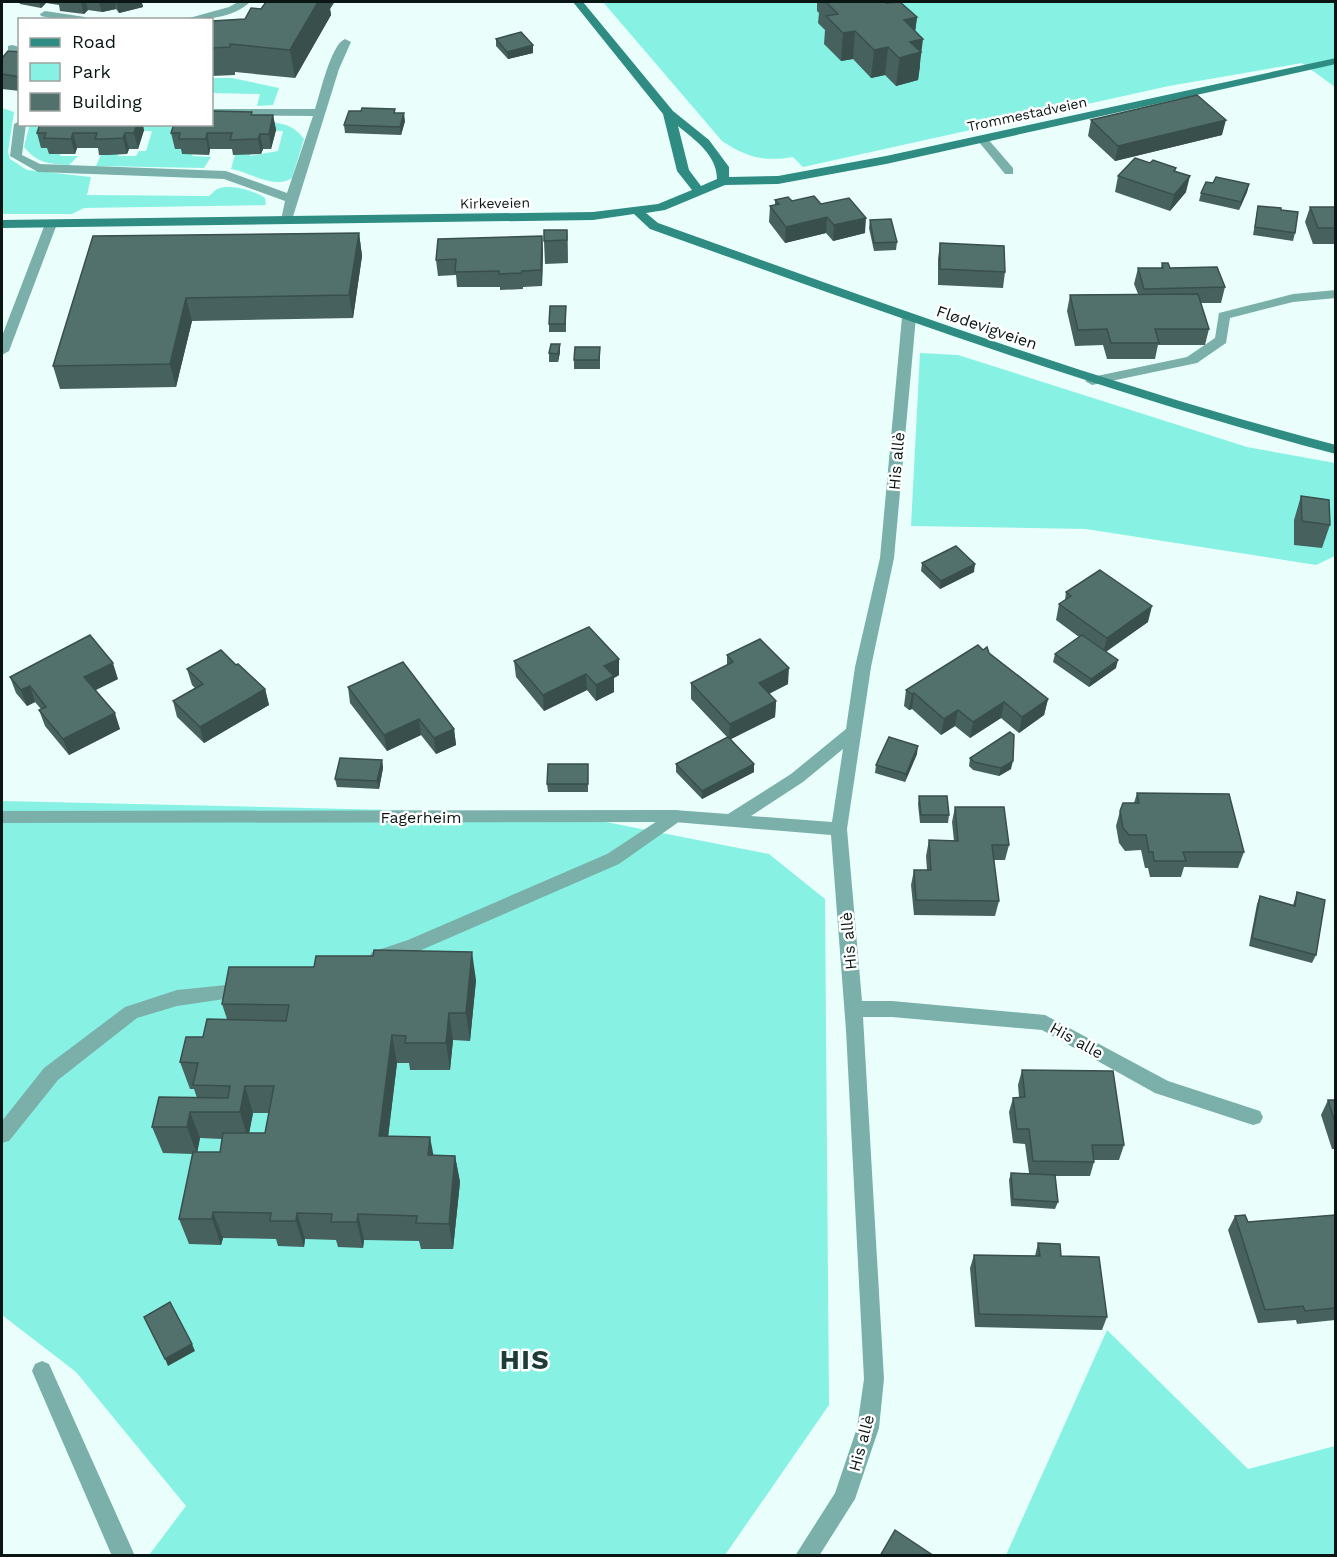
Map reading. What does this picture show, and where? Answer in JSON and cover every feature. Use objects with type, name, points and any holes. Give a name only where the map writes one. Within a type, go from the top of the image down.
[{"type":"main road","points":[[578,2],[669,113],[705,142],[723,167],[723,181]]},
{"type":"main road","name":"Trommestadveien","points":[[723,181],[778,180],[983,140],[1335,61]]},
{"type":"main road","points":[[669,113],[682,171],[699,191]]},
{"type":"main road","name":"Kirkeveien","points":[[2,224],[561,216],[638,211],[661,207],[723,181]]},
{"type":"main road","name":"Flødevigveien","points":[[638,211],[654,226],[1092,381],[1169,405],[1335,450]]},
{"type":"street","points":[[195,18],[233,9],[245,2]]},
{"type":"street","points":[[45,14],[72,18]]},
{"type":"street","points":[[287,220],[291,199],[333,69],[345,42]]},
{"type":"street","points":[[213,112],[320,113]]},
{"type":"street","points":[[20,126],[16,156],[38,168],[226,175],[291,199]]},
{"type":"street","points":[[983,140],[1009,171]]},
{"type":"street","points":[[2,351],[51,224]]},
{"type":"street","points":[[1092,381],[1192,360],[1221,340],[1224,316],[1258,306],[1316,294],[1335,294]]},
{"type":"street","name":"His allè","points":[[806,1556],[844,1499],[868,1428],[874,1379],[854,1009],[839,829],[851,733],[887,558],[909,317]]},
{"type":"street","points":[[730,821],[797,778],[851,733]]},
{"type":"street","points":[[357,964],[413,946],[613,860],[674,816]]},
{"type":"street","name":"Fagerheim","points":[[2,817],[674,816],[839,829]]},
{"type":"street","points":[[2,1135],[51,1074],[131,1012],[177,998],[267,987]]},
{"type":"street","name":"His alle","points":[[854,1009],[892,1009],[1045,1023],[1162,1087],[1253,1117]]},
{"type":"street","points":[[42,1371],[124,1556]]},
{"type":"green space","points":[[603,2],[1335,2],[1335,87],[1302,63],[1169,86],[803,167],[793,157],[773,159],[755,157],[722,141]]},
{"type":"green space","points":[[213,78],[232,78],[279,88],[273,105],[257,106],[260,94],[213,93]]},
{"type":"green space","points":[[2,108],[14,112],[8,152],[10,159],[27,170],[91,177],[87,195],[209,196],[217,189],[228,187],[249,190],[261,195],[265,198],[266,205],[84,208],[72,214],[2,214]]},
{"type":"green space","points":[[270,122],[289,126],[304,139],[292,178],[285,181],[270,181],[231,169],[236,151],[251,151],[250,156],[278,151],[283,131],[264,131]]},
{"type":"green space","points":[[90,126],[61,151],[60,156],[78,156],[69,165],[44,162],[24,147],[29,127]]},
{"type":"green space","points":[[126,126],[207,126],[192,156],[211,157],[204,168],[96,166],[103,150],[119,150],[118,156],[136,156],[139,151],[146,151],[152,131],[133,131]]},
{"type":"green space","points":[[920,353],[958,355],[1247,447],[1335,463],[1335,556],[1316,565],[1086,529],[911,526]]},
{"type":"green space","points":[[2,801],[565,814],[769,854],[825,899],[829,1405],[725,1555],[149,1555],[186,1506],[76,1372],[2,1315]]},
{"type":"green space","points":[[1107,1330],[1248,1469],[1335,1446],[1335,1555],[1006,1555]]},
{"type":"building","points":[[266,2],[318,2],[290,50],[230,44],[230,47],[213,48],[213,21],[245,19],[251,8],[261,9]]},
{"type":"building","points":[[826,2],[900,2],[917,17],[904,20],[923,39],[910,42],[921,52],[899,58],[888,47],[874,50],[855,31],[843,33],[826,16],[838,14]]},
{"type":"building","points":[[521,32],[533,45],[507,52],[496,39]]},
{"type":"building","points":[[8,51],[18,52],[18,77],[2,74],[2,58]]},
{"type":"building","points":[[1197,95],[1226,120],[1118,146],[1091,120]]},
{"type":"building","points":[[362,108],[395,109],[394,113],[404,113],[400,127],[344,125],[349,111],[361,111]]},
{"type":"building","points":[[213,111],[273,115],[269,134],[260,134],[258,139],[230,140],[232,133],[207,133],[206,139],[179,139],[180,133],[171,133],[173,126],[213,126]]},
{"type":"building","points":[[39,126],[136,126],[134,133],[125,133],[123,138],[95,139],[97,133],[73,133],[71,139],[44,138],[46,133],[37,133]]},
{"type":"building","points":[[1135,158],[1150,163],[1153,160],[1190,176],[1174,195],[1118,176]]},
{"type":"building","points":[[1216,177],[1249,184],[1241,202],[1201,193],[1206,182],[1213,183]]},
{"type":"building","points":[[814,196],[821,204],[849,198],[866,218],[834,225],[827,217],[786,227],[770,206],[779,204],[775,200],[788,197],[792,201]]},
{"type":"building","points":[[1258,206],[1298,212],[1295,233],[1255,227]]},
{"type":"building","points":[[1310,207],[1335,207],[1335,228],[1318,228]]},
{"type":"building","points":[[891,219],[897,242],[874,243],[870,220]]},
{"type":"building","points":[[544,230],[567,230],[567,240],[544,241]]},
{"type":"building","points":[[359,233],[349,295],[186,298],[170,364],[53,366],[93,236]]},
{"type":"building","points":[[542,236],[541,270],[499,274],[499,271],[455,272],[456,259],[436,260],[438,239]]},
{"type":"building","points":[[940,243],[1004,246],[1005,272],[940,269]]},
{"type":"building","points":[[1162,263],[1168,263],[1170,268],[1217,267],[1225,287],[1144,289],[1138,268],[1163,268]]},
{"type":"building","points":[[1198,294],[1209,329],[1155,329],[1159,343],[1111,343],[1107,329],[1078,330],[1070,295]]},
{"type":"building","points":[[550,306],[566,306],[565,324],[549,324]]},
{"type":"building","points":[[551,344],[560,344],[558,354],[549,353]]},
{"type":"building","points":[[575,347],[600,347],[599,360],[574,360]]},
{"type":"building","points":[[1301,496],[1329,500],[1330,525],[1302,521]]},
{"type":"building","points":[[956,546],[975,564],[941,581],[922,563]]},
{"type":"building","points":[[1100,570],[1152,606],[1107,638],[1059,604],[1071,596],[1066,592]]},
{"type":"building","points":[[589,627],[619,659],[604,666],[614,676],[596,685],[586,674],[543,695],[514,661]]},
{"type":"building","points":[[90,635],[113,663],[84,677],[115,713],[63,739],[39,710],[46,707],[30,686],[21,690],[10,677]]},
{"type":"building","points":[[1082,635],[1118,660],[1091,679],[1055,654]]},
{"type":"building","points":[[760,639],[789,668],[759,683],[776,701],[730,724],[691,683],[733,662],[727,655]]},
{"type":"building","points":[[978,645],[983,650],[987,647],[989,653],[1048,699],[1022,717],[1004,702],[973,722],[958,710],[944,719],[914,693],[906,690]]},
{"type":"building","points":[[221,650],[265,689],[200,727],[173,701],[203,684],[187,669]]},
{"type":"building","points":[[403,662],[454,729],[434,738],[419,719],[384,735],[348,687]]},
{"type":"building","points":[[1010,732],[1014,735],[1013,761],[1001,768],[974,762],[970,758]]},
{"type":"building","points":[[728,737],[754,764],[702,791],[676,764]]},
{"type":"building","points":[[889,737],[918,746],[906,774],[876,765]]},
{"type":"building","points":[[340,758],[382,760],[377,781],[335,779]]},
{"type":"building","points":[[548,764],[588,764],[588,784],[547,784]]},
{"type":"building","points":[[1137,793],[1229,794],[1244,852],[1183,852],[1186,861],[1154,861],[1153,852],[1149,852],[1146,835],[1129,835],[1123,828],[1120,811],[1123,803],[1139,803]]},
{"type":"building","points":[[919,796],[947,796],[949,815],[921,815]]},
{"type":"building","points":[[955,807],[1004,807],[1009,845],[992,845],[999,901],[916,900],[914,870],[931,870],[929,840],[958,841]]},
{"type":"building","points":[[1297,892],[1325,900],[1316,955],[1252,938],[1260,896],[1295,906]]},
{"type":"building","points":[[374,950],[472,952],[466,1013],[449,1013],[446,1043],[405,1043],[406,1036],[392,1035],[379,1136],[430,1137],[428,1155],[455,1156],[449,1224],[416,1223],[417,1216],[358,1214],[357,1222],[331,1222],[332,1214],[297,1213],[296,1221],[270,1221],[271,1213],[213,1212],[212,1219],[179,1219],[193,1152],[220,1152],[223,1133],[265,1133],[274,1086],[245,1086],[240,1112],[190,1112],[187,1127],[152,1127],[159,1097],[228,1098],[230,1086],[193,1085],[198,1063],[180,1062],[186,1037],[203,1037],[207,1019],[286,1021],[289,1005],[222,1004],[229,967],[314,967],[316,956],[373,956]]},
{"type":"building","points":[[1022,1070],[1113,1071],[1124,1145],[1092,1145],[1094,1162],[1033,1161],[1029,1129],[1017,1129],[1013,1098],[1025,1097]]},
{"type":"building","points":[[1328,1100],[1335,1100],[1335,1123]]},
{"type":"building","points":[[1011,1173],[1055,1175],[1058,1202],[1013,1199]]},
{"type":"building","points":[[1245,1215],[1248,1222],[1335,1215],[1335,1308],[1305,1311],[1303,1306],[1265,1310],[1235,1216]]},
{"type":"building","points":[[1038,1243],[1060,1244],[1061,1256],[1099,1257],[1107,1317],[979,1314],[974,1255],[1040,1256]]},
{"type":"building","points":[[170,1302],[192,1344],[165,1359],[144,1317]]},
{"type":"building","points":[[895,1530],[934,1556],[880,1556]]},
{"type":"district","name":"HIS","points":[[525,1360]]}]
